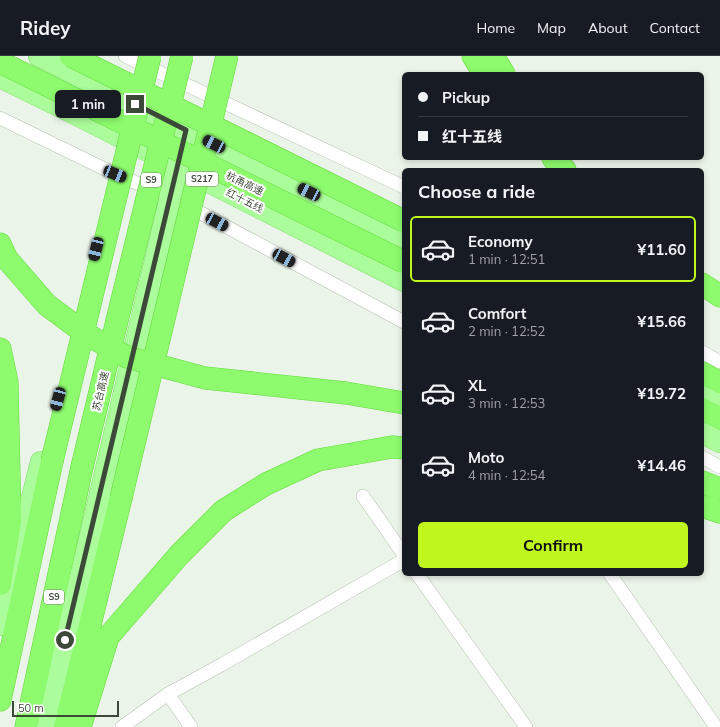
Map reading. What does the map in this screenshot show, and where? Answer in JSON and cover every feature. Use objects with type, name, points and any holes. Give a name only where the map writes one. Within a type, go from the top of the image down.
[{"type":"highway","points":[[71,56],[402,220]]},
{"type":"highway","points":[[0,700],[56,446],[150,56]]},
{"type":"highway","name":"苏台高速","points":[[26,727],[86,451],[182,56]]},
{"type":"highway","points":[[65,727],[227,56]]},
{"type":"highway","points":[[473,56],[483,72]]},
{"type":"highway","points":[[493,56],[503,72]]},
{"type":"highway","name":"杭甬高速","points":[[0,62],[402,261]]},
{"type":"highway","points":[[555,160],[563,168]]},
{"type":"highway","points":[[0,244],[7,259],[47,305],[86,334],[127,358],[205,378],[346,393],[402,403]]},
{"type":"highway","points":[[704,285],[720,296]]},
{"type":"highway","points":[[0,349],[7,382],[10,514],[0,584]]},
{"type":"highway","points":[[704,374],[720,382]]},
{"type":"highway","points":[[704,410],[720,418]]},
{"type":"highway","points":[[80,727],[108,637],[179,555],[223,511],[266,484],[318,460],[392,447],[402,448]]},
{"type":"highway","points":[[704,483],[720,489]]},
{"type":"highway","points":[[704,507],[720,512]]},
{"type":"main road","points":[[39,56],[402,240]]},
{"type":"main road","name":"红十五线","points":[[0,77],[402,280]]},
{"type":"main road","points":[[129,127],[135,104]]},
{"type":"main road","points":[[45,727],[186,130]]},
{"type":"main road","points":[[0,625],[115,174],[122,152]]},
{"type":"main road","points":[[704,394],[720,402]]},
{"type":"main road","points":[[704,434],[720,442]]},
{"type":"street","points":[[125,56],[402,185]]},
{"type":"street","points":[[0,118],[115,174],[171,196],[402,321]]},
{"type":"street","points":[[704,353],[720,362]]},
{"type":"street","points":[[704,458],[720,466]]},
{"type":"street","points":[[363,496],[402,552]]},
{"type":"street","points":[[122,727],[168,694],[402,561]]},
{"type":"street","points":[[418,576],[526,727]]},
{"type":"street","points":[[611,576],[716,727]]},
{"type":"street","points":[[168,694],[191,727]]},
{"type":"route","points":[[65,640],[186,130],[135,104]]}]
